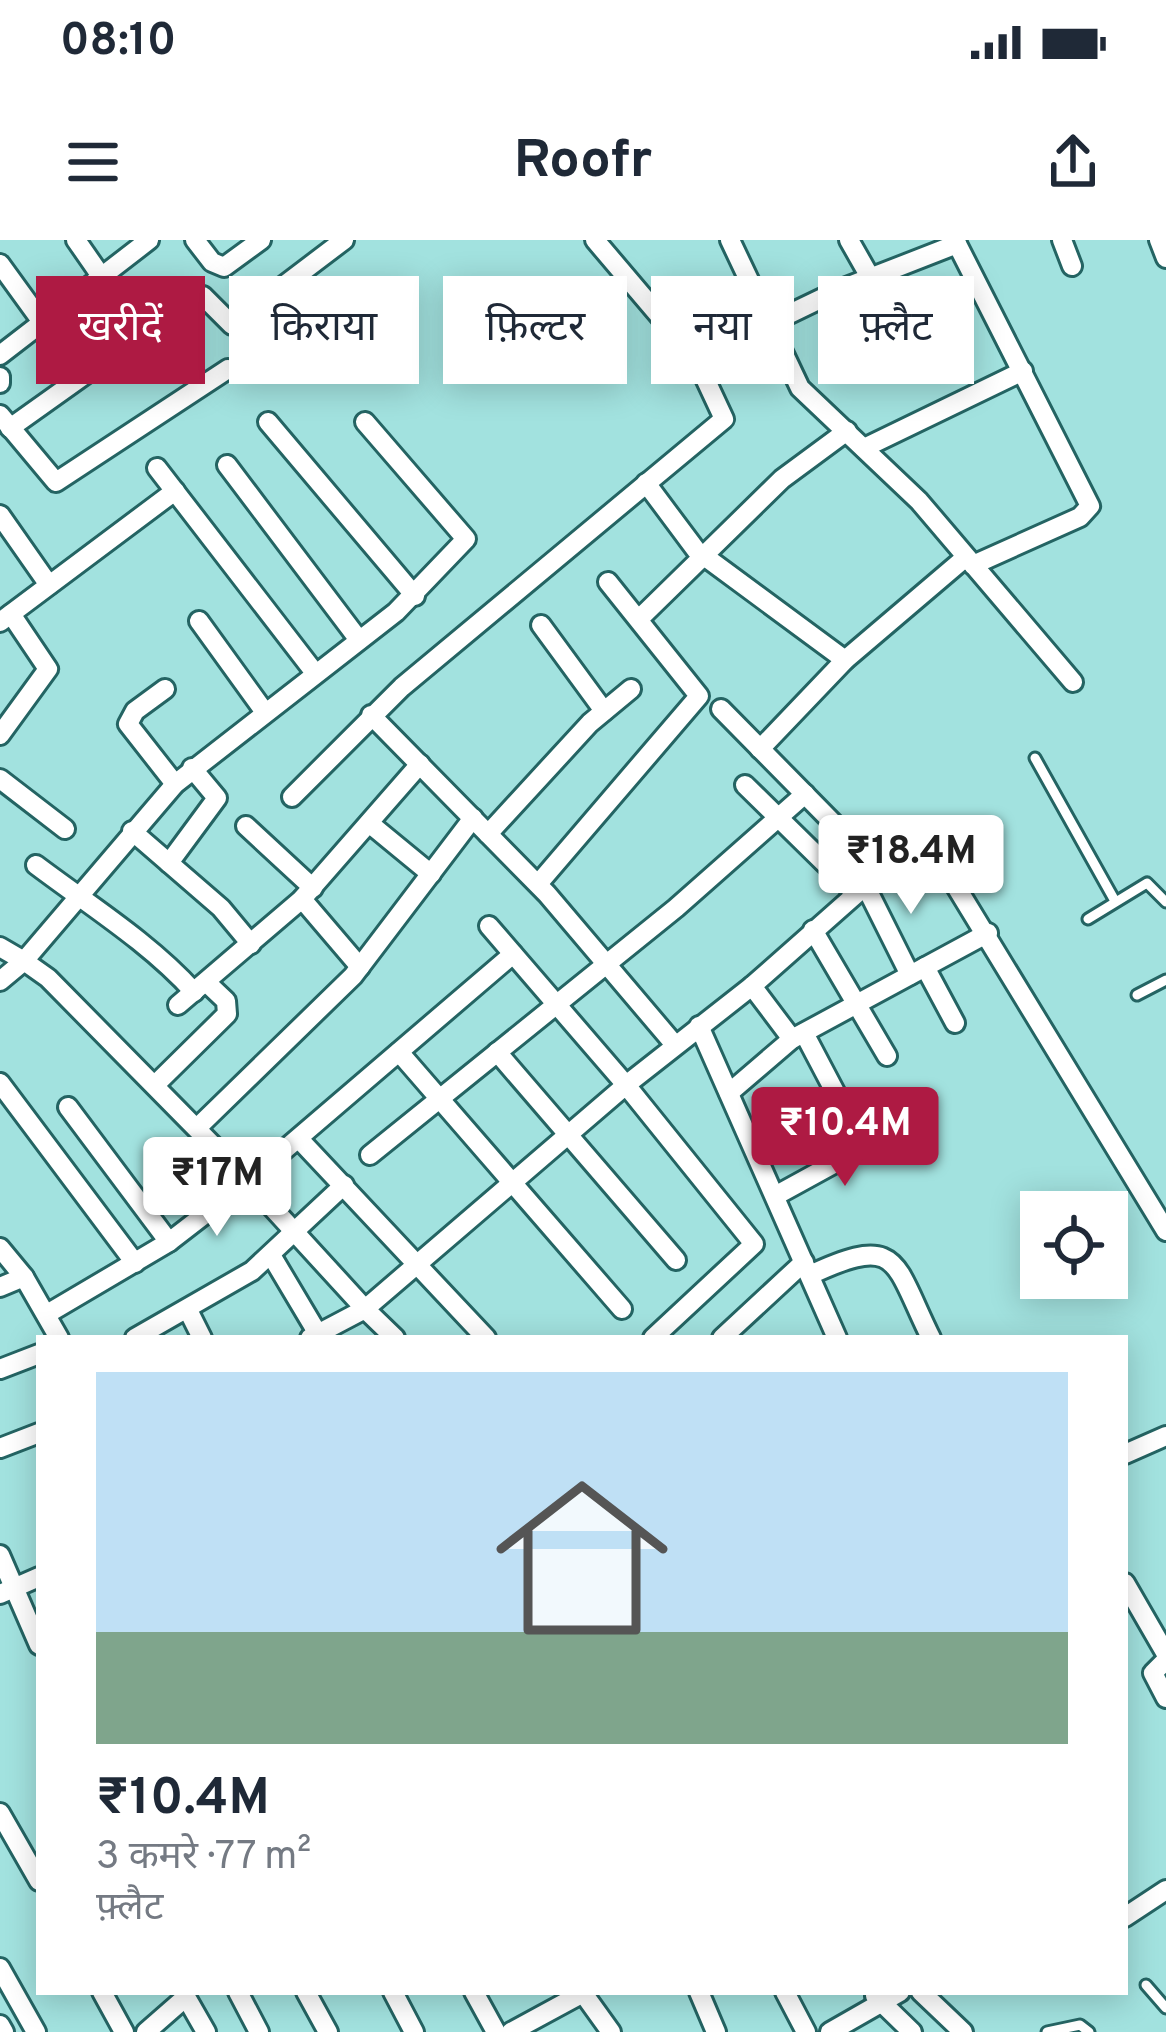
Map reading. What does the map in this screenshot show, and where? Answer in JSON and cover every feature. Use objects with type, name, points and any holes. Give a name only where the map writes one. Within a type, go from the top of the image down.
[{"type":"street","points":[[76,240],[101,276],[149,240]]},
{"type":"street","points":[[195,240],[212,262],[224,267],[261,240]]},
{"type":"street","points":[[205,300],[232,325],[344,240]]},
{"type":"street","points":[[596,240],[651,305]]},
{"type":"street","points":[[730,240],[746,276]]},
{"type":"street","points":[[849,240],[869,276]]},
{"type":"street","points":[[1062,240],[1072,266]]},
{"type":"street","points":[[1159,240],[1166,258]]},
{"type":"street","points":[[760,749],[844,660],[970,561],[1080,517],[1090,506],[956,242],[872,276]]},
{"type":"street","points":[[0,264],[36,314]]},
{"type":"street","points":[[0,356],[36,327]]},
{"type":"street","points":[[68,384],[5,422],[56,482],[228,368]]},
{"type":"street","points":[[864,448],[1023,371]]},
{"type":"street","points":[[794,376],[800,388],[970,561],[1073,682]]},
{"type":"street","points":[[292,797],[370,715],[724,419],[708,384]]},
{"type":"street","points":[[268,422],[415,596]]},
{"type":"street","points":[[0,981],[24,961],[175,784],[415,596],[461,546],[466,534],[365,422]]},
{"type":"street","points":[[639,619],[782,479],[847,431]]},
{"type":"street","points":[[227,466],[359,640]]},
{"type":"street","points":[[157,468],[315,673]]},
{"type":"street","points":[[646,483],[677,529],[706,557],[844,660]]},
{"type":"street","points":[[0,734],[48,668],[5,618],[175,491]]},
{"type":"street","points":[[0,515],[49,585]]},
{"type":"street","points":[[538,884],[649,761],[699,696],[608,583]]},
{"type":"street","points":[[199,621],[264,711]]},
{"type":"street","points":[[541,626],[604,711]]},
{"type":"street","points":[[165,689],[135,711],[128,724],[175,784]]},
{"type":"street","points":[[488,834],[604,711],[631,689]]},
{"type":"street","points":[[721,709],[845,835],[823,861]]},
{"type":"street","points":[[370,715],[538,884],[675,1045]]},
{"type":"street","points":[[178,1006],[307,893],[419,764]]},
{"type":"street","points":[[169,863],[217,799],[193,768]]},
{"type":"street","points":[[0,779],[65,829]]},
{"type":"street","points":[[745,785],[823,861],[859,888],[956,1023]]},
{"type":"street","points":[[370,1155],[607,964],[805,794]]},
{"type":"street","points":[[199,1126],[360,967],[472,818]]},
{"type":"street","points":[[369,823],[431,874]]},
{"type":"street","points":[[246,826],[307,893],[360,967]]},
{"type":"street","points":[[132,831],[221,908],[250,944]]},
{"type":"street","points":[[316,1335],[365,1309],[626,1085],[752,986],[924,835],[1166,1231]]},
{"type":"street","points":[[36,865],[137,945],[226,1001],[227,1014],[157,1083]]},
{"type":"street","points":[[489,926],[754,1244]]},
{"type":"street","points":[[813,930],[886,1056]]},
{"type":"street","points":[[729,1093],[798,1036],[988,933]]},
{"type":"street","points":[[0,947],[48,977],[157,1083],[392,1335]]},
{"type":"street","points":[[47,1314],[169,1242],[299,1139],[513,953]]},
{"type":"street","points":[[752,986],[798,1036],[864,1148]]},
{"type":"street","points":[[699,1026],[836,1335]]},
{"type":"street","points":[[399,1052],[622,1309]]},
{"type":"street","points":[[497,1052],[676,1260]]},
{"type":"street","points":[[0,1083],[135,1263]]},
{"type":"street","points":[[68,1107],[169,1242]]},
{"type":"street","points":[[775,1196],[888,1134]]},
{"type":"street","points":[[299,1139],[482,1335]]},
{"type":"street","points":[[147,1335],[271,1255],[344,1185]]},
{"type":"street","points":[[656,1335],[784,1217]]},
{"type":"street","points":[[0,1248],[24,1277],[58,1335]]},
{"type":"street","points":[[726,1335],[807,1268],[866,1252],[890,1260],[929,1335]]},
{"type":"street","points":[[271,1255],[313,1335]]},
{"type":"street","points":[[0,1287],[24,1277]]},
{"type":"street","points":[[188,1310],[200,1335]]},
{"type":"street","points":[[0,1369],[36,1355]]},
{"type":"street","points":[[0,1448],[36,1434]]},
{"type":"street","points":[[1128,1453],[1166,1436]]},
{"type":"street","points":[[0,1555],[6,1591],[36,1640]]},
{"type":"street","points":[[6,1591],[36,1578]]},
{"type":"street","points":[[1128,1588],[1166,1657],[1153,1673],[1166,1698]]},
{"type":"street","points":[[0,1813],[36,1876]]},
{"type":"street","points":[[1128,1915],[1166,1890]]},
{"type":"street","points":[[0,1968],[27,2029]]},
{"type":"street","points":[[104,1995],[124,2032]]},
{"type":"street","points":[[146,2032],[184,1995]]},
{"type":"street","points":[[186,1995],[206,2032]]},
{"type":"street","points":[[240,1995],[259,2032]]},
{"type":"street","points":[[308,1995],[328,2032]]},
{"type":"street","points":[[395,1995],[414,2032]]},
{"type":"street","points":[[476,1995],[496,2032]]},
{"type":"street","points":[[585,1995],[611,2032]]},
{"type":"street","points":[[700,1995],[716,2032]]},
{"type":"street","points":[[787,1995],[806,2032]]},
{"type":"street","points":[[924,1995],[963,2032]]},
{"type":"street","points":[[511,2032],[560,1997]]},
{"type":"street","points":[[838,2030],[876,1997],[912,2032]]},
{"type":"lane","points":[[1035,758],[1115,902]]},
{"type":"lane","points":[[1088,919],[1148,883],[1166,902]]},
{"type":"lane","points":[[1137,995],[1166,980]]},
{"type":"lane","points":[[1146,1985],[1166,2008]]},
{"type":"lane","points":[[1047,2032],[1080,2025],[1089,2032]]}]
